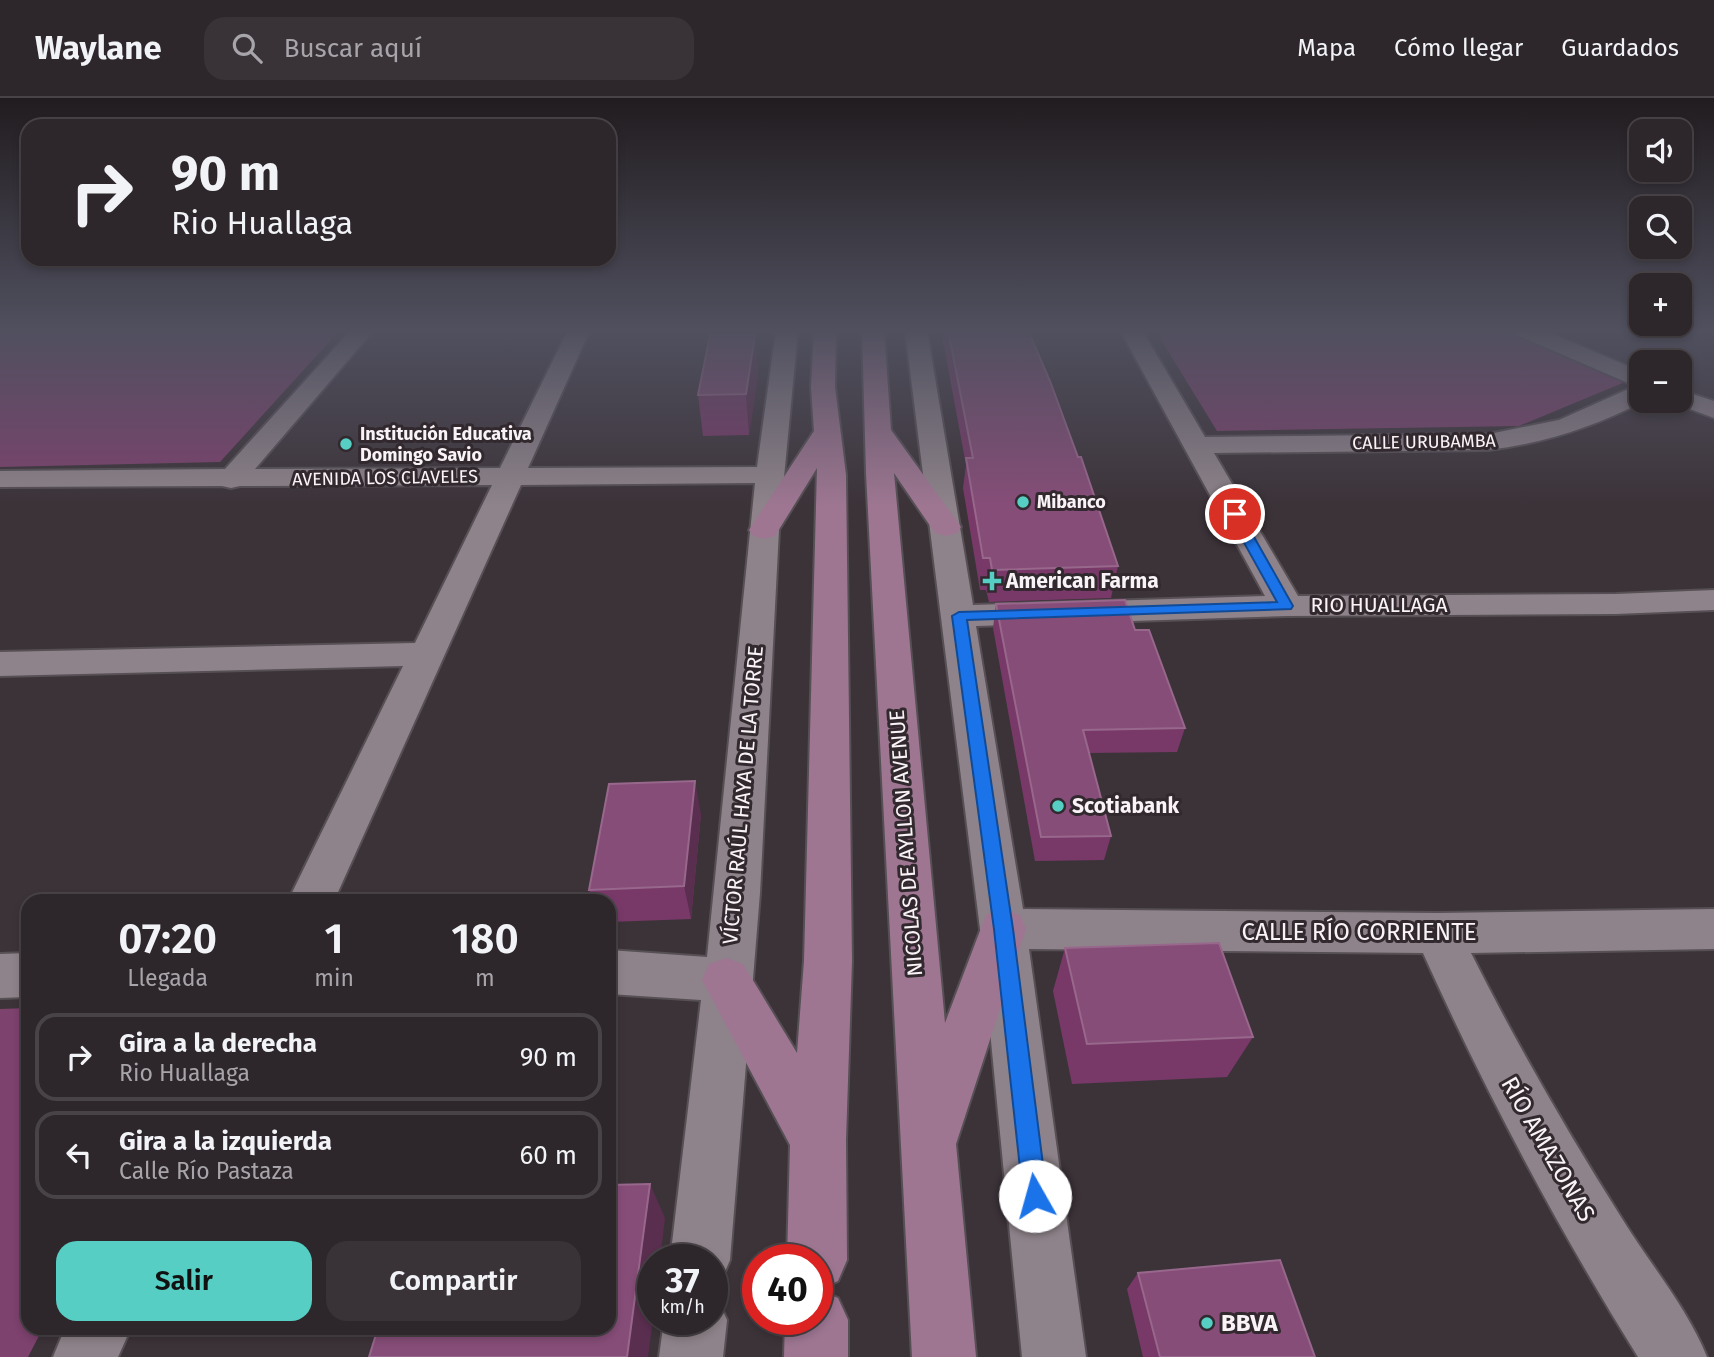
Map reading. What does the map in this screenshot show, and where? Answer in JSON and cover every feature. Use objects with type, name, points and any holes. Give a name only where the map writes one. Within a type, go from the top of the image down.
[{"type":"main road","points":[[817,1244],[818,1140],[828,947],[832,475],[823,389]]},
{"type":"main road","name":"NICOLAS DE AYLLON AVENUE","points":[[876,389],[927,1151],[944,1357]]},
{"type":"main road","points":[[764,530],[827,432]]},
{"type":"main road","points":[[879,432],[946,527]]},
{"type":"main road","points":[[927,1151],[1003,929]]},
{"type":"main road","points":[[726,979],[818,1140]]},
{"type":"main road","points":[[816,1335],[816,1357]]},
{"type":"street","points":[[230,480],[311,389]]},
{"type":"street","points":[[314,894],[552,389]]},
{"type":"street","name":"VÍCTOR RAÚL HAYA DE LA TORRE","points":[[701,1244],[726,979],[737,893],[764,530],[780,389]]},
{"type":"street","points":[[925,389],[1003,929],[1054,1357]]},
{"type":"street","points":[[1164,389],[1286,606]]},
{"type":"street","name":"CALLE URUBAMBA","points":[[1196,445],[1489,442],[1567,429],[1629,399]]},
{"type":"street","points":[[1692,402],[1714,410]]},
{"type":"street","name":"AVENIDA LOS CLAVELES","points":[[0,480],[770,475]]},
{"type":"street","name":"RIO HUALLAGA","points":[[959,616],[1286,606],[1616,604],[1714,600]]},
{"type":"street","points":[[0,664],[427,653]]},
{"type":"street","name":"CALLE RÍO CORRIENTE","points":[[1003,929],[1437,933],[1714,929]]},
{"type":"street","name":"RÍO AMAZONAS","points":[[1437,933],[1483,1033],[1547,1152],[1675,1357]]},
{"type":"street","points":[[616,972],[726,979]]},
{"type":"street","points":[[0,975],[21,975]]},
{"type":"street","points":[[85,1357],[96,1335]]},
{"type":"street","points":[[691,1357],[693,1335]]},
{"type":"shaded area","points":[[0,389],[287,389],[220,462],[0,467]]},
{"type":"shaded area","points":[[1191,389],[1609,389],[1519,426],[1217,431]]},
{"type":"shaded area","points":[[21,1008],[21,1335],[39,1335],[28,1357],[0,1357],[0,1009]]},
{"type":"building","points":[[699,389],[747,389],[746,394],[698,395]]},
{"type":"building","points":[[959,389],[1053,389],[1078,457],[1081,457],[1118,566],[992,570],[990,558],[983,558],[966,458],[973,458]]},
{"type":"building","points":[[1125,600],[1135,630],[1149,630],[1185,728],[1083,730],[1111,836],[1041,837],[996,604]]},
{"type":"building","points":[[695,781],[684,886],[589,890],[609,784]]},
{"type":"building","points":[[1219,943],[1253,1037],[1087,1044],[1065,948]]},
{"type":"building","points":[[650,1184],[642,1244],[637,1244],[637,1282],[627,1357],[369,1357],[376,1335],[616,1335],[616,1185]]},
{"type":"building","name":"BBVA","points":[[1280,1260],[1315,1357],[1160,1357],[1138,1273]]},
{"type":"place","name":"Institución Educativa Domingo Savio","points":[[346,444]]},
{"type":"place","name":"Mibanco","points":[[1023,502]]},
{"type":"place","name":"American Farma","points":[[992,581]]},
{"type":"place","name":"Scotiabank","points":[[1058,806]]},
{"type":"place","name":"BBVA","points":[[1207,1323]]},
{"type":"route","points":[[1035,1196],[1003,929],[959,616],[1286,606],[1235,514]]}]
